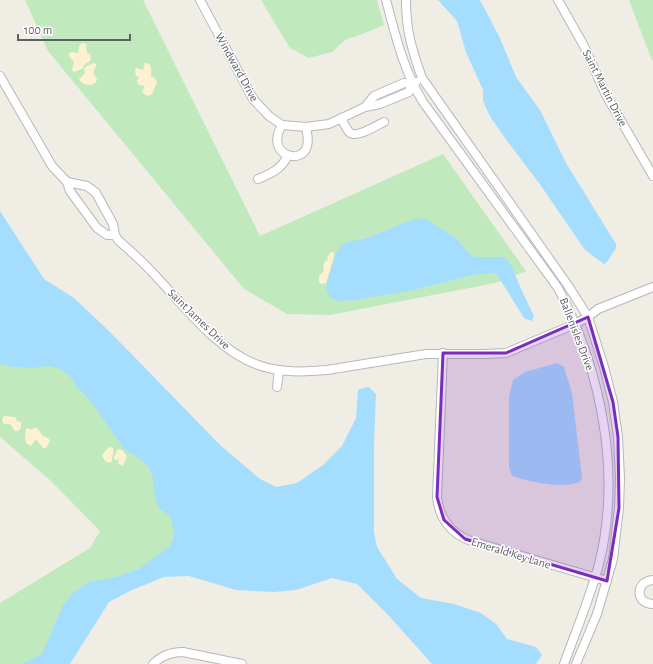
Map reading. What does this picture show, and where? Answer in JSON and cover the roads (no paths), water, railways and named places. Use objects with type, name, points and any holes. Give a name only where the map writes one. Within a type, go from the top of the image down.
[{"type":"street","name":"Windward Drive","points":[[200,0],[253,99],[265,112],[282,125]]},
{"type":"street","name":"Ballenisles Drive","points":[[386,0],[405,68],[412,84],[423,102],[558,288],[575,324],[592,369],[601,406],[605,434],[608,484],[607,519],[599,565],[564,664]]},
{"type":"street","name":"Ballenisles Drive","points":[[406,0],[406,22],[412,51],[422,78],[569,287],[588,317],[608,381],[613,402],[618,437],[620,508],[613,559],[607,581],[597,614],[576,664]]},
{"type":"street","name":"Saint Martin Drive","points":[[558,0],[584,46],[606,95],[653,176]]},
{"type":"street","points":[[306,127],[308,141],[307,148],[299,155],[288,155],[283,153],[277,144],[278,133],[282,125],[306,127],[329,124],[365,107],[380,104],[409,92],[412,84],[422,78]]},
{"type":"street","name":"Saint James Drive","points":[[1,80],[52,166],[67,182],[70,191],[97,228],[107,235],[115,235]]},
{"type":"street","points":[[341,118],[349,132],[354,135],[384,122]]},
{"type":"street","points":[[258,179],[278,170],[285,162],[288,155]]},
{"type":"street","name":"Saint James Drive","points":[[67,182],[87,186],[96,194],[112,224],[118,240],[150,269],[220,342],[242,358],[279,370],[296,372],[327,370],[413,356],[443,353],[506,353],[575,324],[588,317],[598,309],[653,287]]},
{"type":"street","name":"Emerald Key Lane","points":[[443,353],[437,497],[439,509],[447,524],[460,536],[471,541],[607,581]]},
{"type":"street","points":[[277,387],[279,370]]},
{"type":"street","points":[[653,580],[649,580],[642,584],[639,591],[641,599],[647,603],[653,604]]},
{"type":"street","points":[[153,664],[163,656],[183,652],[242,664]]},
{"type":"water","points":[[438,0],[479,0],[481,2],[499,36],[516,77],[540,110],[566,163],[616,244],[616,248],[606,263],[604,264],[585,250],[539,183],[491,118],[483,100],[483,90],[466,52],[457,21]]},
{"type":"water","points":[[0,211],[44,279],[74,298],[110,332],[220,445],[260,479],[276,487],[297,483],[323,465],[342,446],[356,418],[358,390],[369,387],[376,394],[374,445],[374,532],[377,547],[397,579],[421,598],[454,604],[481,613],[496,624],[507,639],[536,647],[542,655],[536,664],[432,664],[389,616],[357,584],[332,578],[296,590],[274,592],[236,590],[189,576],[164,577],[132,590],[109,602],[70,664],[22,664],[42,654],[63,605],[72,594],[87,583],[116,577],[139,569],[170,546],[174,537],[170,516],[160,509],[156,501],[152,475],[148,466],[124,449],[89,399],[77,387],[69,375],[60,369],[48,366],[32,368],[14,367],[0,364]]},
{"type":"water","points":[[424,218],[455,237],[474,257],[505,257],[512,267],[534,316],[532,321],[524,318],[496,273],[472,275],[414,290],[354,300],[338,301],[330,298],[326,288],[336,255],[342,244],[360,240],[400,224]]},
{"type":"water","points":[[557,363],[564,367],[572,393],[582,478],[580,482],[564,485],[546,484],[512,476],[509,467],[509,396],[513,380],[525,372]]}]
